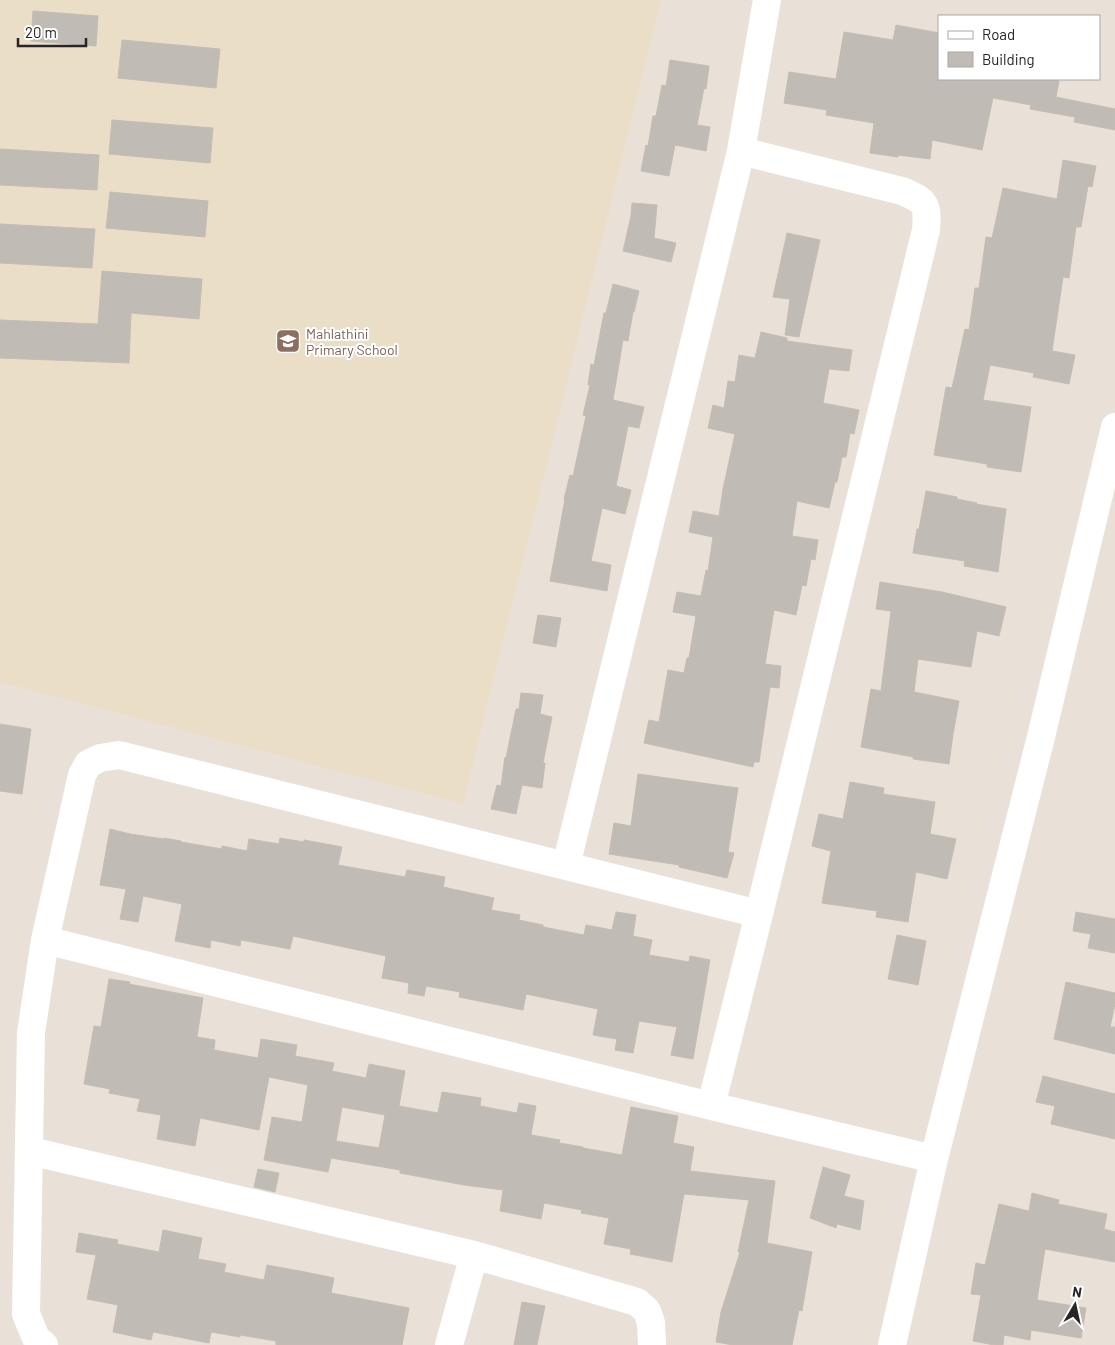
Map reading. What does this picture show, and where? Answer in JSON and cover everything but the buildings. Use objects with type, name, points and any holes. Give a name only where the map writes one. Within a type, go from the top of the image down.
[{"type":"street","points":[[566,866],[741,151],[767,0]]},
{"type":"street","points":[[711,1106],[926,230],[927,216],[925,206],[917,197],[902,191],[741,151]]},
{"type":"street","points":[[892,1345],[934,1160],[1041,737],[1115,427]]},
{"type":"street","points":[[44,1345],[36,1338],[26,1314],[31,1033],[45,940],[82,775],[88,764],[100,758],[118,755],[759,914]]},
{"type":"street","points":[[45,940],[934,1160]]},
{"type":"street","points":[[30,1151],[474,1254],[637,1302],[647,1311],[651,1323],[652,1345]]},
{"type":"street","points":[[449,1345],[474,1254]]},
{"type":"shaded area","name":"Mahlathini Primary School","points":[[0,0],[661,0],[463,804],[0,682]]},
{"type":"place","name":"Mahlathini Primary School","points":[[288,341]]}]
